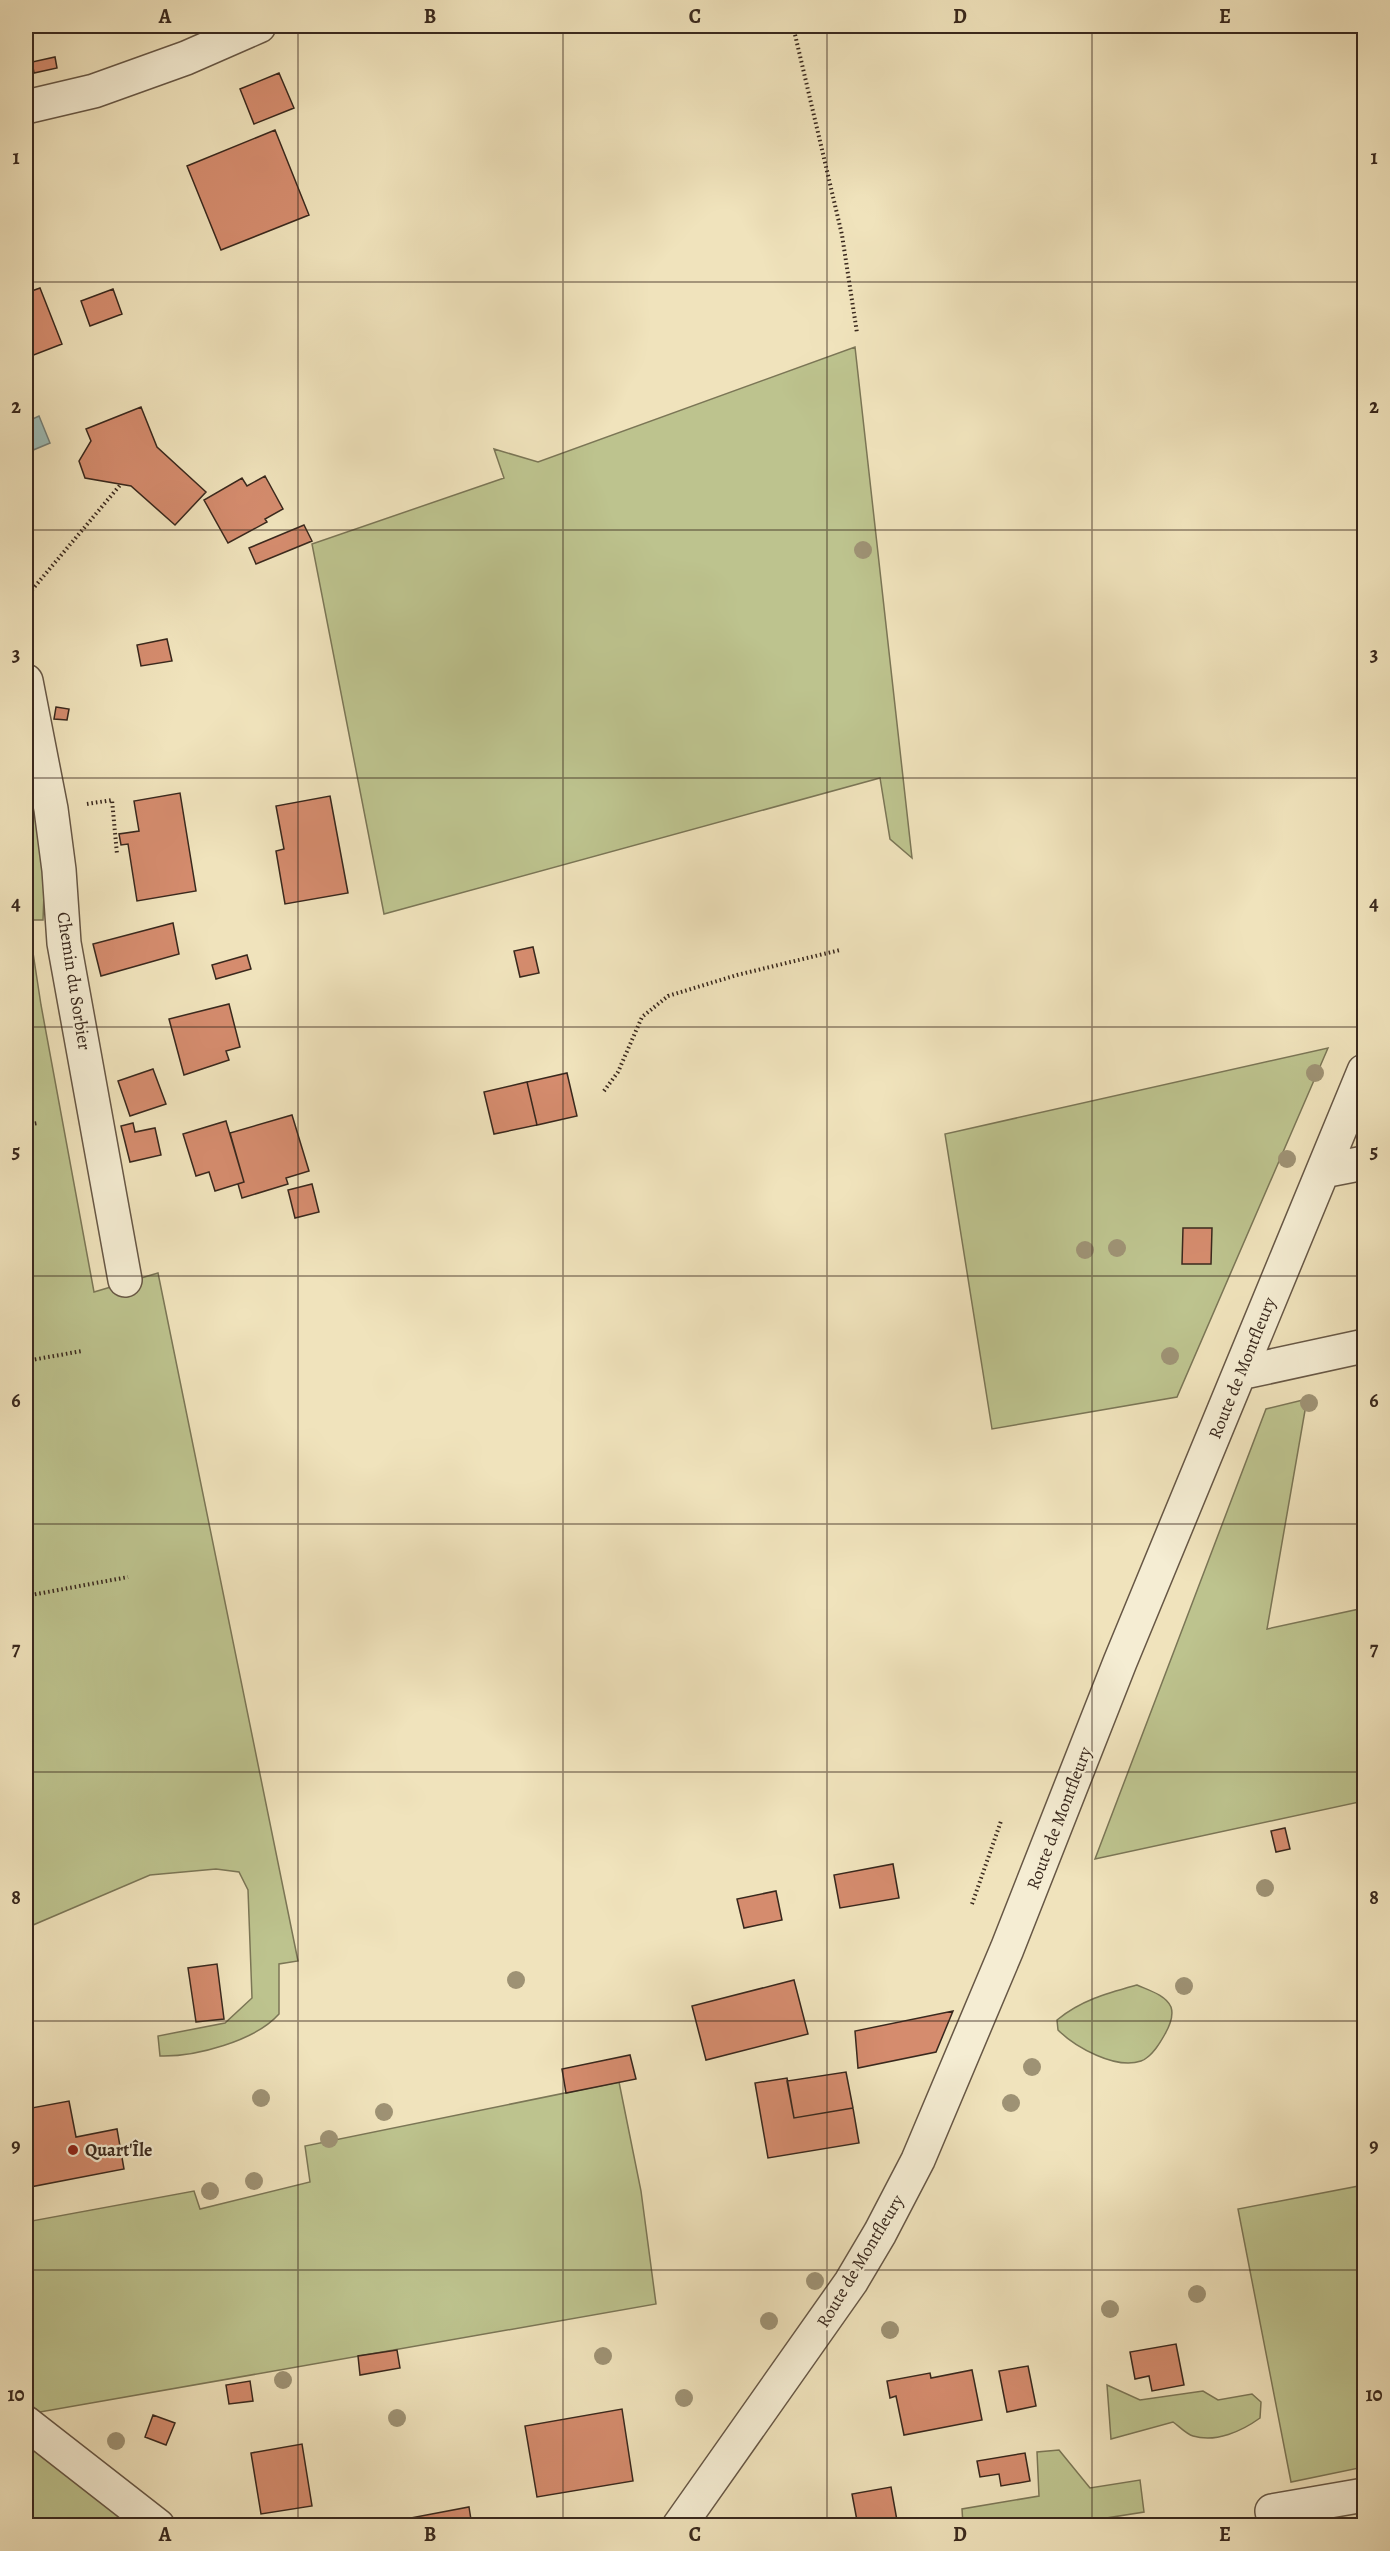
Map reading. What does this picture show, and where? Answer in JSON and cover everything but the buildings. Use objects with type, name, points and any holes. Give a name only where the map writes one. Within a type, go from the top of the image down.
[{"type":"street","points":[[26,107],[94,91],[186,58],[259,26]]},
{"type":"street","name":"Chemin du Sorbier","points":[[26,681],[51,810],[59,870],[64,943],[125,1280]]},
{"type":"street","name":"Route de Montfleury","points":[[679,2526],[851,2282],[880,2234],[913,2169],[1008,1949],[1120,1662],[1323,1171],[1357,1105],[1365,1071]]},
{"type":"street","points":[[1323,1171],[1365,1163]]},
{"type":"street","points":[[1240,1373],[1365,1346]]},
{"type":"street","points":[[26,2422],[158,2526]]},
{"type":"street","points":[[1275,2526],[1272,2511],[1365,2495]]},
{"type":"path","points":[[793,26],[842,235],[857,333]]},
{"type":"path","points":[[26,597],[121,484]]},
{"type":"path","points":[[51,810],[112,800],[117,854]]},
{"type":"path","points":[[604,1090],[618,1072],[642,1017],[668,996],[737,975],[840,950]]},
{"type":"path","points":[[26,1125],[39,1123]]},
{"type":"path","points":[[26,1361],[82,1351]]},
{"type":"path","points":[[26,1596],[128,1577]]},
{"type":"path","points":[[972,1904],[1001,1821]]},
{"type":"green space","points":[[855,347],[912,858],[890,839],[880,778],[384,914],[312,544],[504,478],[494,449],[538,462]]},
{"type":"green space","points":[[26,742],[45,867],[43,920],[28,920],[41,1005],[94,1292],[158,1273],[298,1961],[279,1964],[279,2014],[268,2024],[224,2046],[174,2056],[160,2056],[158,2036],[225,2023],[252,1998],[248,1890],[239,1872],[216,1869],[150,1875],[26,1928]]},
{"type":"green space","points":[[1328,1048],[1177,1397],[992,1429],[945,1134]]},
{"type":"green space","points":[[1307,1399],[1267,1629],[1364,1608],[1364,1801],[1095,1859],[1266,1409]]},
{"type":"green space","points":[[1137,1985],[1161,1996],[1169,2003],[1172,2010],[1171,2021],[1165,2034],[1145,2059],[1131,2063],[1108,2060],[1085,2050],[1058,2030],[1057,2020],[1076,2007],[1105,1994]]},
{"type":"green space","points":[[619,2082],[641,2191],[656,2304],[40,2412],[26,2401],[26,2222],[194,2191],[200,2209],[310,2182],[305,2146]]},
{"type":"green space","points":[[1364,2185],[1364,2467],[1291,2482],[1238,2209]]},
{"type":"green space","points":[[1107,2385],[1140,2400],[1203,2391],[1218,2400],[1252,2394],[1261,2402],[1260,2418],[1237,2431],[1220,2437],[1193,2436],[1173,2422],[1111,2439]]},
{"type":"green space","points":[[26,2441],[134,2525],[26,2525]]},
{"type":"green space","points":[[1059,2450],[1090,2488],[1140,2480],[1144,2512],[1062,2525],[963,2525],[962,2509],[1039,2496],[1037,2452]]},
{"type":"water","points":[[39,416],[50,443],[26,453],[26,422]]},
{"type":"place","name":"Quart'Île","points":[[73,2150]]}]
